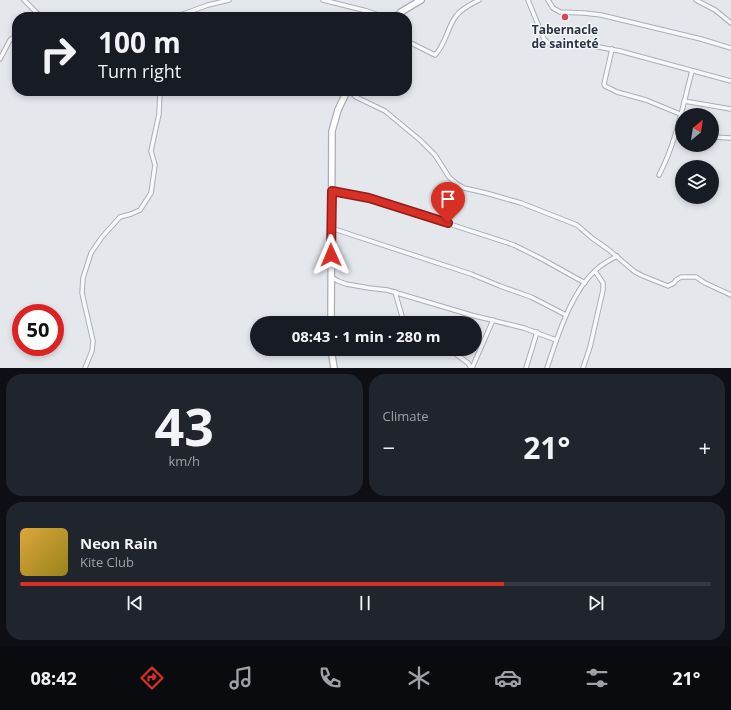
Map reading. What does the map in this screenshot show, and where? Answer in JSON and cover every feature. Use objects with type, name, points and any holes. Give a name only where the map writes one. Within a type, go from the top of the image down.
[{"type":"main road","points":[[401,12],[410,3],[421,0]]},
{"type":"main road","points":[[331,316],[332,131],[338,110],[346,96]]},
{"type":"main road","points":[[332,356],[334,368]]},
{"type":"street","points":[[24,0],[37,12]]},
{"type":"street","points":[[189,12],[208,5],[229,0]]},
{"type":"street","points":[[323,0],[372,12]]},
{"type":"street","points":[[412,44],[435,55],[442,46],[456,16],[479,0]]},
{"type":"street","points":[[533,0],[528,1],[544,39],[548,43],[612,49],[731,80]]},
{"type":"street","points":[[548,0],[549,4],[560,12],[601,15],[695,37],[731,48]]},
{"type":"street","points":[[696,0],[715,10],[731,23]]},
{"type":"street","points":[[0,59],[12,39]]},
{"type":"street","points":[[612,49],[604,84],[605,86],[617,92],[646,100],[675,112]]},
{"type":"street","points":[[682,108],[692,71]]},
{"type":"street","points":[[85,368],[92,351],[92,341],[82,293],[83,278],[91,253],[102,237],[120,217],[140,210],[151,193],[155,165],[151,151],[159,114],[160,96]]},
{"type":"street","points":[[355,96],[385,111],[420,140],[435,155],[449,177],[464,188],[521,203],[577,225],[635,272],[663,284],[671,285],[681,277],[694,276],[705,283],[731,295]]},
{"type":"street","points":[[684,101],[731,108]]},
{"type":"street","points":[[658,175],[675,133]]},
{"type":"street","points":[[719,137],[731,138]]},
{"type":"street","points":[[332,191],[369,198],[514,245],[585,283]]},
{"type":"street","points":[[331,228],[471,274],[531,297],[566,315]]},
{"type":"street","points":[[547,368],[556,340],[570,306],[595,271],[616,256]]},
{"type":"street","points":[[583,368],[590,347],[603,290],[602,283],[595,271]]},
{"type":"street","points":[[331,277],[346,284],[395,292],[537,332],[556,340]]},
{"type":"street","points":[[395,292],[402,316]]},
{"type":"street","points":[[458,356],[472,368],[493,320]]},
{"type":"street","points":[[526,368],[537,332]]},
{"type":"place","name":"Tabernacle de sainteté","points":[[565,17]]},
{"type":"route","points":[[331,255],[332,191],[369,198],[448,223]]}]
